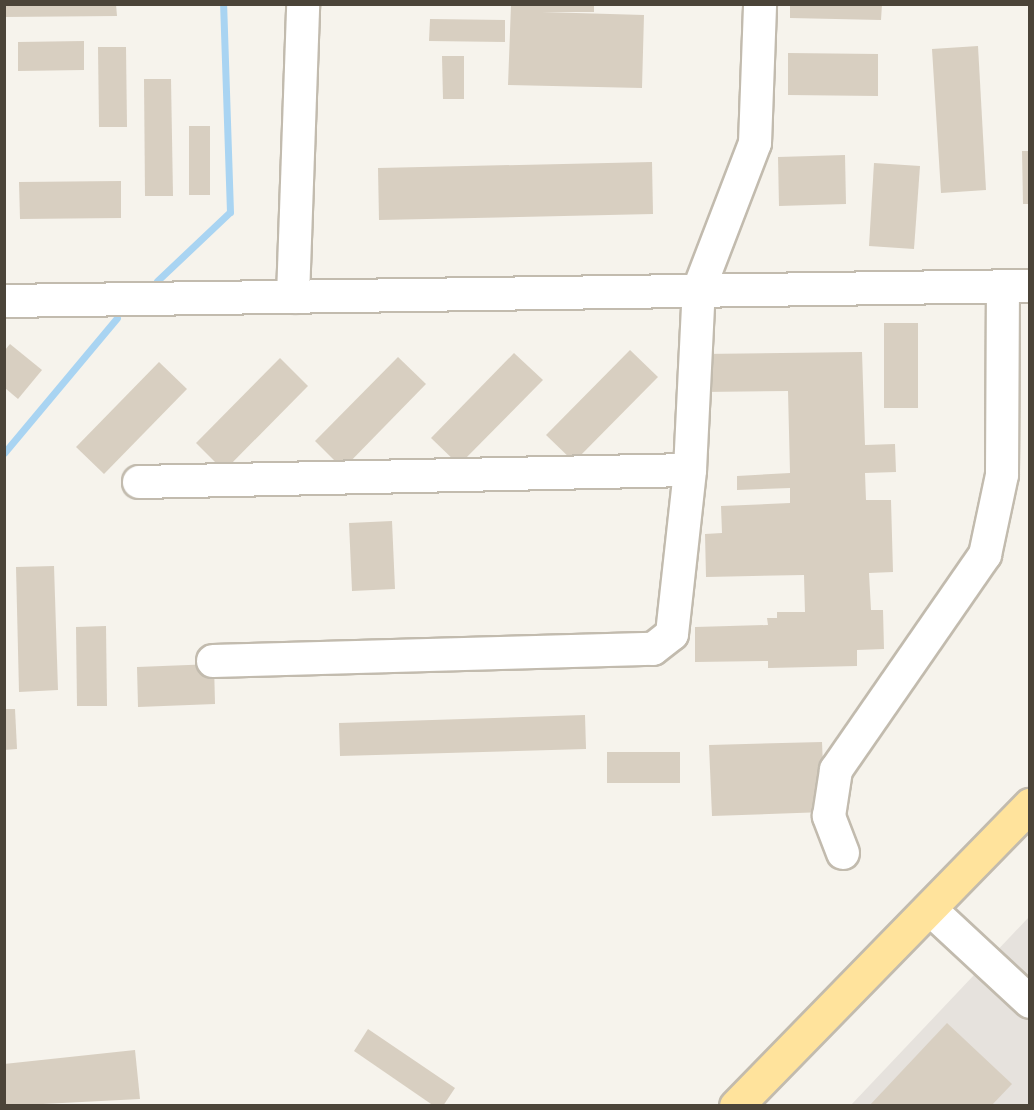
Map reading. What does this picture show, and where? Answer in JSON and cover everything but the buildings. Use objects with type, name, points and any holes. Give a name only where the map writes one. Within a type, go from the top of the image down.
[{"type":"main road","points":[[736,1106],[931,910],[1029,805]]},
{"type":"street","points":[[293,297],[303,4]]},
{"type":"street","points":[[213,660],[653,649],[672,634],[690,470],[699,289],[755,142],[760,4]]},
{"type":"street","points":[[4,301],[1016,286],[1002,475],[985,555],[836,770],[829,816],[843,853]]},
{"type":"street","points":[[139,482],[690,470]]},
{"type":"street","points":[[931,910],[1029,1002]]},
{"type":"shaded area","points":[[1029,917],[1029,1105],[851,1105]]},
{"type":"waterway","points":[[157,281],[230,212],[223,4]]},
{"type":"waterway","points":[[4,453],[117,318]]}]
